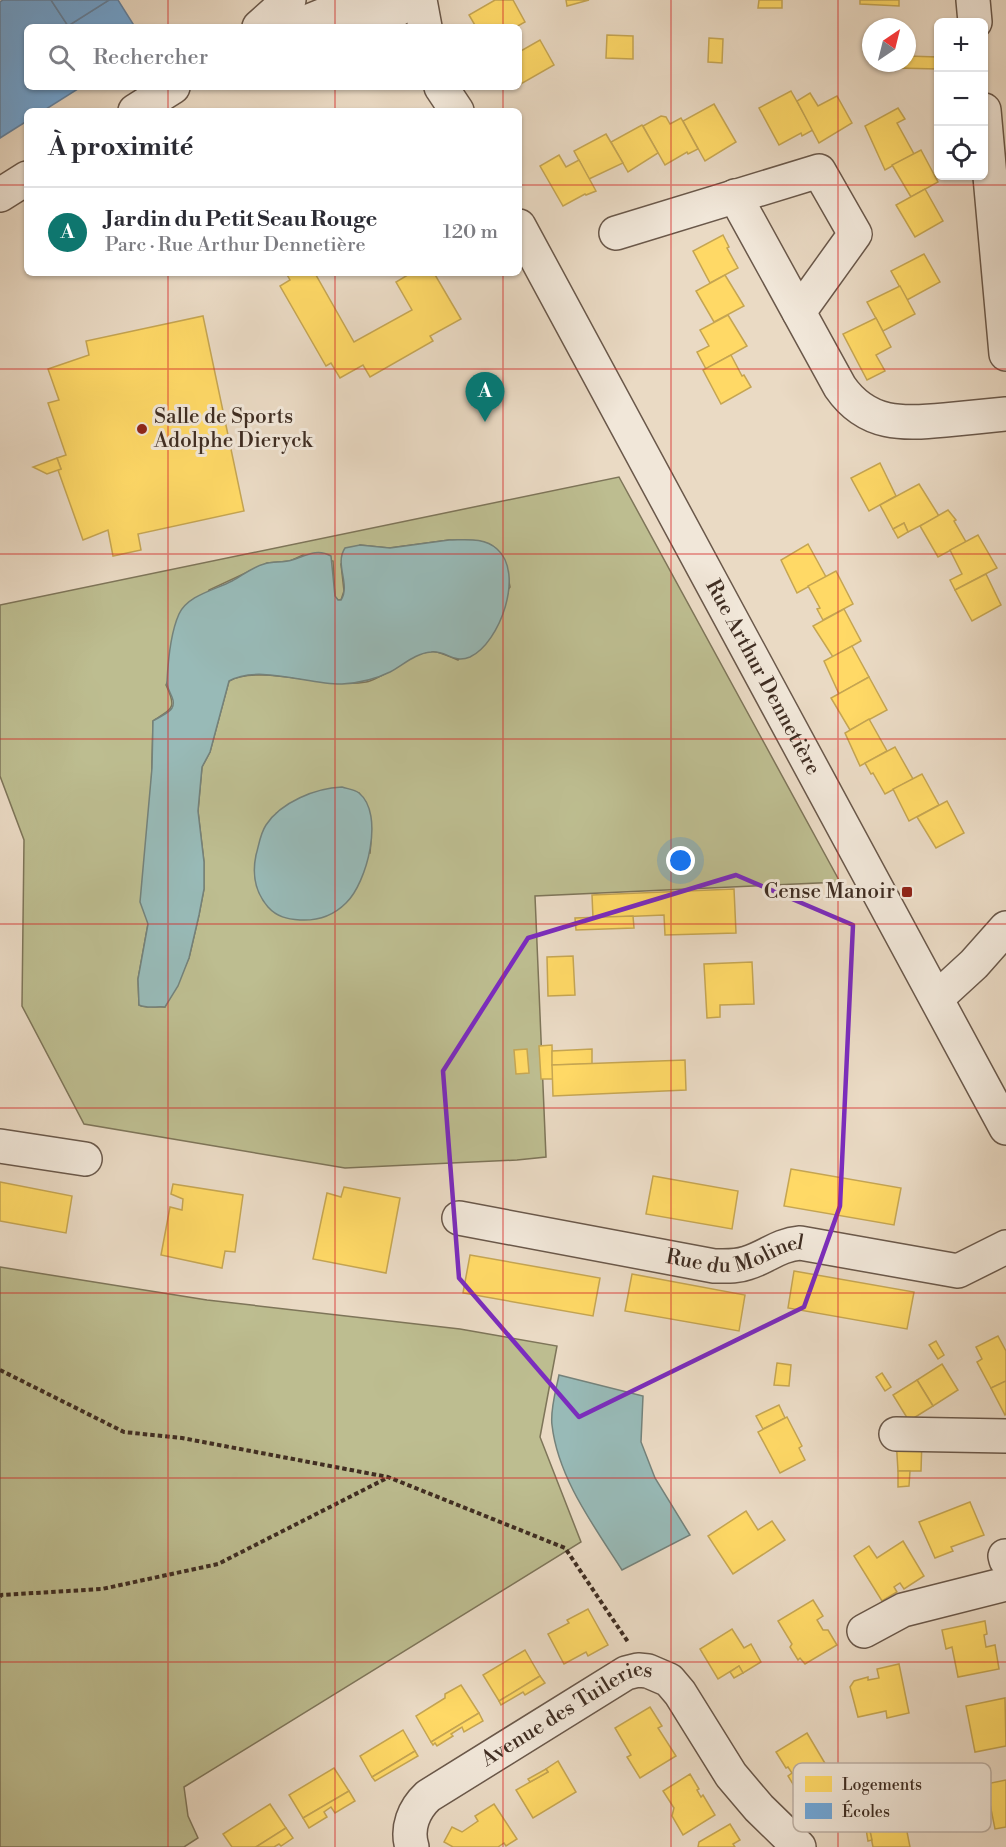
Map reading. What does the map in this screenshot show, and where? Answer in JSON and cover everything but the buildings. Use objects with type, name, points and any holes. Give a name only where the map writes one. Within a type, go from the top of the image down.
[{"type":"street","points":[[262,24],[289,0]]},
{"type":"street","points":[[302,24],[324,15],[358,13],[375,16],[387,14],[410,0]]},
{"type":"street","points":[[420,0],[424,24]]},
{"type":"street","points":[[973,0],[975,18]]},
{"type":"street","points":[[140,108],[168,90]]},
{"type":"street","points":[[985,126],[1006,354]]},
{"type":"street","points":[[616,233],[819,171],[855,234],[799,312]]},
{"type":"street","points":[[0,195],[24,180]]},
{"type":"street","points":[[735,196],[845,394],[856,405],[893,421],[909,423],[1006,414]]},
{"type":"street","name":"Rue Arthur Dennetière","points":[[522,232],[1006,1128]]},
{"type":"street","points":[[937,998],[974,964],[1006,928]]},
{"type":"street","points":[[0,1146],[85,1158]]},
{"type":"street","name":"Rue du Molinel","points":[[459,1218],[733,1267],[748,1263],[787,1245],[800,1244],[958,1270],[1006,1247]]},
{"type":"street","points":[[896,1434],[1006,1436]]},
{"type":"street","points":[[864,1631],[903,1610],[1006,1567]]},
{"type":"street","name":"Avenue des Tuileries","points":[[412,1847],[410,1832],[412,1822],[416,1810],[428,1796],[626,1673],[638,1670],[661,1675],[675,1687],[731,1775],[759,1808],[799,1847]]},
{"type":"path","points":[[0,1370],[124,1432],[182,1438],[388,1477],[565,1548],[648,1671]]},
{"type":"path","points":[[0,1597],[2,1595],[102,1589],[218,1563],[388,1477]]},
{"type":"highlighted area","points":[[736,875],[853,925],[840,1206],[804,1307],[579,1417],[459,1278],[443,1071],[528,938]]},
{"type":"green space","points":[[619,477],[840,882],[535,896],[546,1157],[345,1168],[84,1124],[22,1006],[24,840],[0,776],[0,605]],"holes":[[[449,540],[480,541],[494,547],[505,562],[510,587],[458,660],[437,652],[420,654],[366,682],[333,682],[258,675],[242,676],[229,681],[210,752],[202,767],[198,811],[204,862],[204,889],[189,958],[165,1007],[139,1005],[138,979],[148,924],[153,721],[171,707],[171,698],[166,685],[209,590],[267,563],[290,561],[303,555],[333,561],[335,597],[341,600],[344,591],[341,564],[360,545],[389,548]],[[359,793],[370,814],[370,853],[277,813],[306,796]]]},
{"type":"green space","points":[[0,1267],[207,1300],[460,1329],[557,1346],[540,1437],[581,1542],[184,1787],[188,1816],[198,1838],[184,1847],[0,1847]]},
{"type":"water","points":[[449,540],[474,540],[492,545],[505,560],[509,574],[509,590],[499,623],[491,638],[470,657],[459,659],[436,652],[425,653],[378,677],[349,684],[254,674],[229,681],[210,752],[202,767],[198,811],[204,862],[204,889],[189,958],[178,986],[165,1007],[139,1005],[138,979],[148,924],[140,902],[152,768],[153,721],[169,712],[173,705],[167,685],[169,657],[173,630],[183,607],[202,594],[260,565],[289,561],[316,553],[331,556],[335,596],[341,600],[344,588],[341,561],[345,548],[360,545],[390,548]]},
{"type":"water","points":[[342,787],[359,793],[367,803],[371,816],[370,848],[361,880],[346,903],[325,916],[300,920],[279,915],[271,910],[264,901],[256,882],[255,862],[264,828],[290,803],[310,793]]},
{"type":"water","points":[[559,1375],[643,1396],[641,1442],[655,1478],[690,1535],[622,1570],[589,1519],[569,1483],[562,1464],[552,1425]]},
{"type":"place","name":"Jardin du Petit Seau Rouge","points":[[485,422]]},
{"type":"place","name":"Salle de Sports Adolphe Dieryck","points":[[142,429]]},
{"type":"place","name":"Cense Manoir","points":[[907,892]]}]
